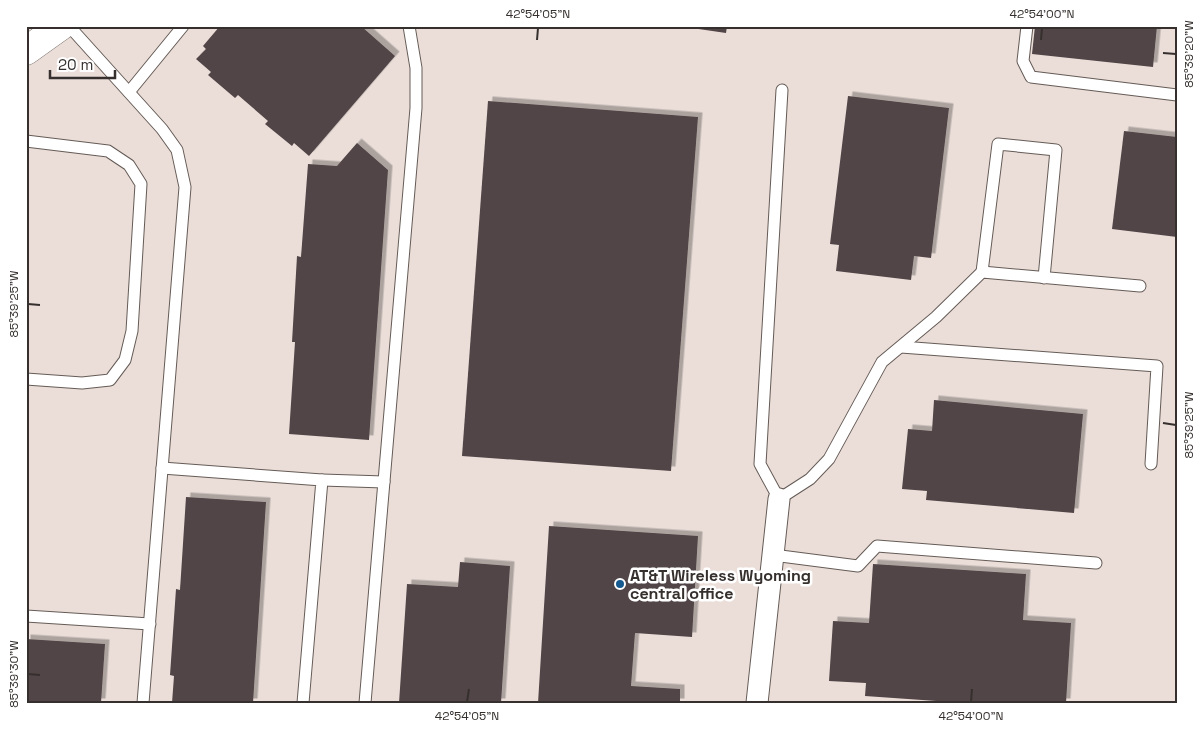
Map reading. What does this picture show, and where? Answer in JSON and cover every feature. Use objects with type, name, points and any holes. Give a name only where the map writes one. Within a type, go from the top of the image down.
[{"type":"street","points":[[26,51],[61,26]]},
{"type":"street","points":[[757,703],[779,499]]},
{"type":"lane","points":[[69,26],[162,129],[177,150],[185,187],[143,703]]},
{"type":"lane","points":[[129,92],[184,26]]},
{"type":"lane","points":[[365,703],[416,108],[416,68],[409,26]]},
{"type":"lane","points":[[1027,26],[1023,61],[1031,78],[1177,95]]},
{"type":"lane","points":[[782,90],[760,464],[779,499],[810,479],[829,460],[882,362],[936,317],[982,272],[998,144],[1056,150],[1044,278]]},
{"type":"lane","points":[[26,141],[108,151],[129,165],[141,184],[132,331],[125,360],[110,380],[82,383],[26,378]]},
{"type":"lane","points":[[982,272],[1140,286]]},
{"type":"lane","points":[[901,346],[1157,366],[1151,464]]},
{"type":"lane","points":[[162,468],[322,480],[384,482]]},
{"type":"lane","points":[[303,703],[322,480]]},
{"type":"lane","points":[[773,556],[858,566],[878,546],[1096,563]]},
{"type":"lane","points":[[26,616],[150,624]]},
{"type":"building","points":[[220,26],[361,26],[395,56],[309,156],[294,143],[292,146],[265,124],[268,121],[238,95],[235,98],[208,75],[211,72],[196,59],[206,49],[203,46]]},
{"type":"building","points":[[678,26],[727,26],[726,33]]},
{"type":"building","points":[[1035,26],[1157,26],[1153,67],[1032,54]]},
{"type":"building","points":[[848,96],[949,108],[931,258],[914,256],[911,280],[836,271],[839,245],[830,244]]},
{"type":"building","points":[[488,101],[698,117],[671,471],[462,456]]},
{"type":"building","points":[[1124,131],[1177,137],[1177,237],[1112,229]]},
{"type":"building","points":[[357,143],[388,170],[369,440],[289,434],[295,342],[292,342],[297,256],[301,257],[308,164],[337,166]]},
{"type":"building","points":[[934,400],[1083,414],[1074,513],[926,500],[927,491],[902,489],[908,429],[932,431]]},
{"type":"building","points":[[186,497],[266,502],[253,703],[172,703],[174,676],[170,675],[176,589],[180,590]]},
{"type":"building","name":"AT&T Wireless Wyoming central office","points":[[549,526],[698,536],[692,637],[635,633],[631,686],[680,689],[680,703],[538,703]]},
{"type":"building","points":[[460,562],[510,566],[501,703],[399,703],[407,584],[458,587]]},
{"type":"building","points":[[873,564],[1026,574],[1023,620],[1071,623],[1066,703],[965,703],[865,696],[866,683],[829,681],[833,621],[869,623]]},
{"type":"building","points":[[26,639],[105,644],[101,703],[26,703]]},
{"type":"place","name":"AT&T Wireless Wyoming central office","points":[[620,584]]}]
